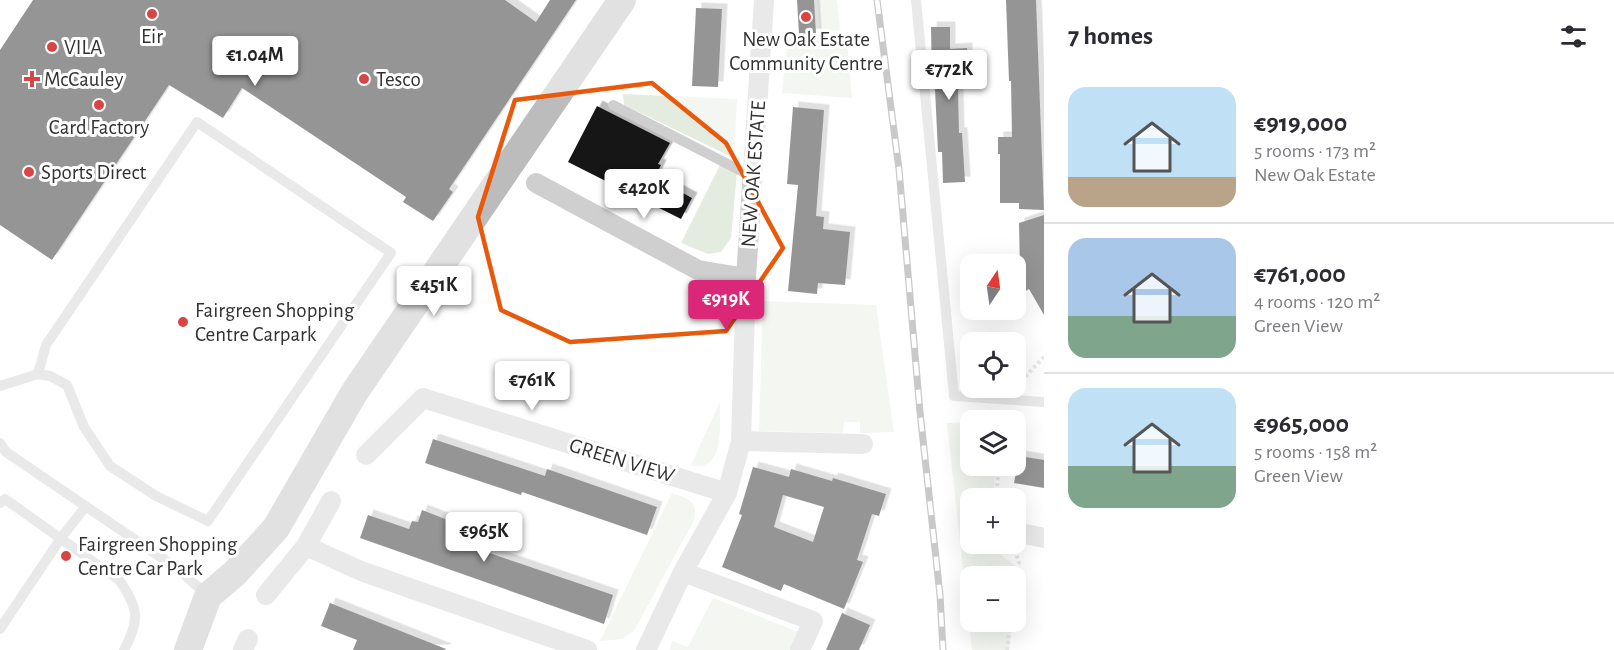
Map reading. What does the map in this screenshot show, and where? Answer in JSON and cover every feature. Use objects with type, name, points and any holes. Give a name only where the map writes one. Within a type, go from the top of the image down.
[{"type":"street","points":[[188,650],[208,596],[235,573],[276,528],[354,393],[622,0]]},
{"type":"street","name":"NEW OAK ESTATE","points":[[646,650],[683,572],[727,493],[741,441],[746,278],[764,0]]},
{"type":"street","points":[[536,183],[698,270],[746,278]]},
{"type":"street","name":"GREEN VIEW","points":[[366,455],[423,398],[727,493]]},
{"type":"street","points":[[741,441],[862,444]]},
{"type":"street","points":[[266,595],[306,546],[331,501]]},
{"type":"street","points":[[1026,534],[1044,538]]},
{"type":"street","points":[[306,546],[361,571],[586,650]]},
{"type":"street","points":[[683,572],[813,621],[800,650]]},
{"type":"lane","points":[[916,0],[954,396],[1044,402]]},
{"type":"lane","points":[[613,105],[753,177]]},
{"type":"lane","points":[[0,386],[38,374],[50,376],[67,385],[84,427],[110,466],[156,496],[208,521],[391,252],[197,122],[46,345],[38,374]]},
{"type":"lane","points":[[0,443],[6,452],[178,569],[208,596]]},
{"type":"lane","points":[[0,503],[5,499],[119,580],[130,596],[135,610],[134,633],[125,649]]},
{"type":"lane","points":[[0,629],[61,538],[86,506]]},
{"type":"path","points":[[1026,376],[1044,357]]},
{"type":"path","points":[[1007,650],[1009,632]]},
{"type":"highlighted area","points":[[652,83],[726,143],[783,248],[726,331],[570,342],[501,310],[478,217],[515,100]]},
{"type":"shaded area","points":[[817,0],[837,0],[840,30],[820,32]]},
{"type":"shaded area","points":[[846,33],[852,98],[782,93],[788,37]]},
{"type":"shaded area","points":[[623,94],[737,99],[734,158],[624,105]]},
{"type":"shaded area","points":[[720,165],[737,172],[731,238],[721,252],[708,254],[681,243]]},
{"type":"shaded area","points":[[763,301],[876,305],[894,432],[860,433],[860,422],[844,422],[843,433],[759,431]]},
{"type":"shaded area","points":[[720,402],[720,434],[715,454],[710,462],[691,465]]},
{"type":"shaded area","points":[[960,422],[960,476],[995,476],[994,488],[960,488],[960,541],[947,423]]},
{"type":"shaded area","points":[[672,493],[692,502],[695,510],[693,522],[634,631],[622,639],[600,641]]},
{"type":"shaded area","points":[[961,554],[1000,554],[1016,566],[963,566]]},
{"type":"shaded area","points":[[713,598],[801,633],[794,650],[670,650],[672,641],[688,647]]},
{"type":"shaded area","points":[[970,632],[1011,632],[1009,650],[972,650]]},
{"type":"building","points":[[33,0],[505,0],[536,22],[550,0],[576,0],[449,189],[453,192],[433,221],[403,202],[406,197],[242,88],[223,118],[169,85],[52,260],[0,225],[0,50]]},
{"type":"building","name":"New Oak Estate Community Centre","points":[[797,0],[814,0],[816,34],[799,35]]},
{"type":"building","points":[[1006,0],[1036,0],[1044,210],[1019,209],[1019,203],[1000,203],[998,137],[1012,137]]},
{"type":"building","points":[[696,8],[722,9],[718,87],[692,86]]},
{"type":"building","points":[[931,27],[950,27],[950,49],[967,48],[967,88],[958,89],[959,133],[962,133],[965,182],[943,183],[942,152],[938,152],[935,89],[932,89]]},
{"type":"building","points":[[597,106],[670,143],[658,164],[661,165],[655,178],[692,198],[681,219],[568,162]]},
{"type":"building","points":[[793,107],[824,110],[816,216],[824,217],[823,229],[850,232],[845,285],[818,283],[817,294],[788,291],[798,185],[787,184]]},
{"type":"building","points":[[1044,215],[1044,315],[1029,289],[1026,291],[1026,254],[1020,254],[1019,223]]},
{"type":"building","points":[[433,439],[545,476],[547,469],[657,507],[647,535],[522,492],[521,495],[425,463]]},
{"type":"building","points":[[1026,457],[1044,460],[1044,488],[1014,483],[1015,476],[1026,476]]},
{"type":"building","points":[[753,467],[789,477],[791,469],[832,481],[833,478],[886,494],[879,516],[872,514],[857,560],[863,562],[844,609],[784,584],[781,591],[722,567],[742,515],[739,514]],"holes":[[[783,495],[824,507],[813,542],[774,527]]]},
{"type":"building","points":[[422,510],[494,538],[489,553],[613,595],[604,624],[360,538],[368,515],[409,529],[412,521],[418,522]]},
{"type":"building","points":[[330,603],[446,649],[353,650],[357,640],[321,626]]},
{"type":"building","points":[[842,613],[870,625],[859,650],[826,650]]},
{"type":"railway","points":[[877,0],[899,169],[920,412],[940,595],[943,650]]},
{"type":"place","name":"Eir","points":[[152,14]]},
{"type":"place","name":"New Oak Estate Community Centre","points":[[806,17]]},
{"type":"place","name":"VILA","points":[[52,47]]},
{"type":"place","name":"McCauley","points":[[32,79]]},
{"type":"place","name":"Tesco","points":[[364,79]]},
{"type":"place","name":"Card Factory","points":[[99,105]]},
{"type":"place","name":"Sports Direct","points":[[29,172]]},
{"type":"place","name":"Fairgreen Shopping Centre Carpark","points":[[183,322]]},
{"type":"place","name":"Fairgreen Shopping Centre Car Park","points":[[66,556]]}]
